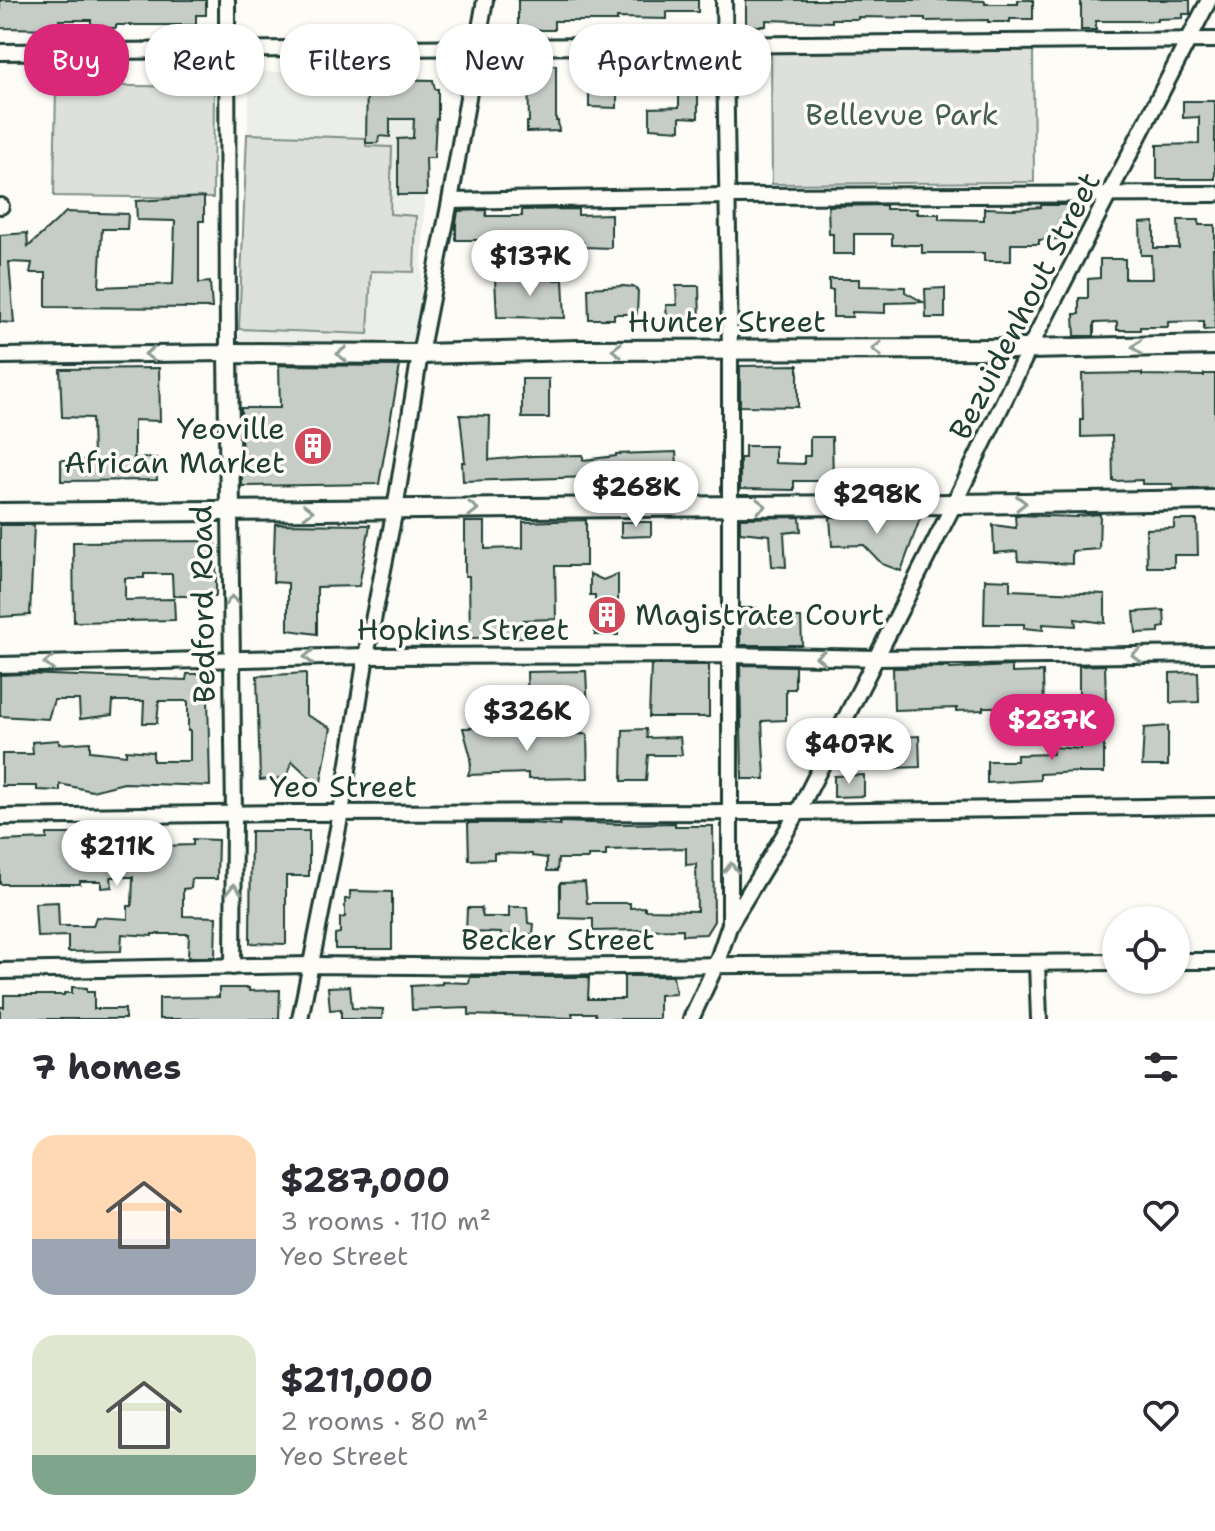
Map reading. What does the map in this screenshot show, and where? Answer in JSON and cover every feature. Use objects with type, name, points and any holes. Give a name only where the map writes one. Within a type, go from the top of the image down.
[{"type":"main road","name":"Hunter Street","points":[[228,353],[420,354],[1215,345]]},
{"type":"main road","name":"Bedford Road","points":[[228,353],[230,512]]},
{"type":"main road","points":[[0,513],[1215,500]]},
{"type":"street","name":"Bedford Road","points":[[227,0],[227,24]]},
{"type":"street","points":[[481,24],[485,0]]},
{"type":"street","points":[[724,0],[725,24]]},
{"type":"street","name":"Bezuidenhout Street","points":[[691,1019],[716,965],[730,924],[798,812],[1029,349],[1209,0]]},
{"type":"street","points":[[771,45],[1215,40]]},
{"type":"street","points":[[264,50],[436,47]]},
{"type":"street","points":[[0,52],[145,51]]},
{"type":"street","name":"Bedford Road","points":[[227,96],[228,353]]},
{"type":"street","points":[[300,1019],[341,813],[366,656],[468,96]]},
{"type":"street","points":[[726,96],[730,350],[730,924]]},
{"type":"street","points":[[450,201],[727,196],[1215,194]]},
{"type":"street","name":"Hunter Street","points":[[0,356],[228,353]]},
{"type":"street","name":"Bedford Road","points":[[230,512],[233,967]]},
{"type":"street","name":"Hopkins Street","points":[[0,665],[366,656],[729,655],[876,658],[1215,654]]},
{"type":"street","name":"Yeo Street","points":[[0,817],[1215,806]]},
{"type":"street","points":[[1190,961],[1215,961]]},
{"type":"street","name":"Becker Street","points":[[0,971],[310,965],[511,967],[1102,962]]},
{"type":"street","points":[[1037,964],[1039,1019]]},
{"type":"shaded area","points":[[264,72],[280,72],[280,96],[420,96],[420,78],[429,78],[419,347],[239,341],[249,96],[264,96]]},
{"type":"green space","name":"Bellevue Park","points":[[1033,47],[1034,182],[772,184],[771,49]]},
{"type":"green space","points":[[129,86],[145,86],[145,96],[214,96],[213,198],[54,196],[56,96],[129,96]]},
{"type":"green space","points":[[247,134],[366,138],[366,146],[392,147],[390,214],[416,216],[414,272],[371,271],[368,334],[239,329]]},
{"type":"building","points":[[0,0],[206,0],[206,15],[196,15],[196,24],[91,24],[91,20],[59,20],[59,24],[0,28]]},
{"type":"building","points":[[518,0],[698,0],[698,12],[667,12],[667,19],[554,21],[554,30],[553,24],[518,24]]},
{"type":"building","points":[[746,0],[954,0],[1018,4],[1018,0],[1033,0],[1033,19],[1010,19],[1010,22],[858,17],[832,19],[832,22],[766,20],[766,24],[746,24]]},
{"type":"building","points":[[1081,0],[1190,0],[1190,14],[1183,14],[1183,18],[1158,21],[1096,21],[1096,30],[1081,30]]},
{"type":"building","points":[[553,65],[556,65],[556,121],[559,131],[527,132],[529,96],[553,96]]},
{"type":"building","points":[[420,80],[433,80],[438,96],[438,119],[434,158],[426,158],[427,195],[398,195],[398,139],[413,138],[414,119],[390,119],[390,137],[379,136],[378,143],[366,143],[367,96],[420,96]]},
{"type":"building","points":[[589,96],[617,96],[617,108],[589,107]]},
{"type":"building","points":[[679,96],[698,96],[698,118],[680,117],[680,130],[650,128],[650,108],[679,107]]},
{"type":"building","points":[[1183,101],[1215,101],[1215,179],[1157,179],[1157,145],[1199,144],[1199,117],[1183,118]]},
{"type":"building","points":[[204,197],[204,221],[199,221],[199,283],[210,282],[212,308],[46,307],[46,273],[30,273],[32,263],[9,262],[14,323],[0,322],[0,235],[27,233],[28,247],[66,212],[128,214],[127,229],[102,229],[99,287],[173,284],[175,221],[137,220],[136,201]]},
{"type":"building","points":[[886,205],[886,209],[917,209],[917,214],[939,214],[939,219],[984,220],[984,208],[1074,205],[1058,239],[1039,240],[1039,244],[1011,244],[1011,261],[984,261],[984,253],[922,253],[922,245],[892,245],[892,234],[854,234],[854,254],[833,254],[828,206]]},
{"type":"building","points":[[578,209],[578,215],[611,214],[611,248],[584,247],[583,242],[547,239],[547,244],[525,245],[524,239],[486,236],[486,240],[456,240],[458,211],[486,210],[486,216],[522,216],[522,210]]},
{"type":"building","points":[[1178,220],[1199,220],[1199,225],[1215,225],[1215,329],[1204,330],[1204,321],[1168,322],[1168,327],[1140,327],[1140,330],[1117,330],[1117,322],[1094,323],[1094,336],[1075,336],[1074,314],[1079,314],[1079,298],[1088,298],[1088,279],[1100,278],[1100,259],[1125,259],[1125,279],[1152,279],[1151,255],[1141,255],[1140,223],[1154,222],[1154,248],[1179,248]]},
{"type":"building","points":[[495,279],[563,280],[565,318],[497,317]]},
{"type":"building","points":[[829,279],[859,279],[859,286],[905,287],[905,292],[923,302],[885,303],[885,313],[852,312],[852,317],[833,317],[833,290],[829,290]]},
{"type":"building","points":[[676,286],[699,286],[700,320],[667,321],[666,305],[677,305]]},
{"type":"building","points":[[634,287],[638,291],[637,314],[614,314],[614,319],[589,319],[588,288]]},
{"type":"building","points":[[945,288],[945,318],[926,318],[925,289]]},
{"type":"building","name":"Yeoville African Market","points":[[279,365],[400,366],[379,484],[242,486],[241,408],[280,408]]},
{"type":"building","points":[[798,365],[798,407],[740,406],[740,366]]},
{"type":"building","points":[[159,368],[160,421],[134,420],[134,458],[156,458],[157,480],[61,481],[61,460],[93,460],[92,418],[62,417],[60,369]]},
{"type":"building","points":[[1082,374],[1215,374],[1215,488],[1173,489],[1173,484],[1142,484],[1142,480],[1113,481],[1112,436],[1081,437]]},
{"type":"building","points":[[522,379],[549,379],[549,418],[522,418]]},
{"type":"building","points":[[460,415],[490,416],[489,460],[583,455],[583,460],[616,454],[676,452],[678,477],[617,482],[617,477],[463,481],[462,462],[465,462]]},
{"type":"building","points":[[810,437],[832,437],[833,481],[794,481],[794,490],[740,489],[740,458],[745,458],[745,446],[775,446],[775,463],[804,464],[804,456],[810,456]]},
{"type":"building","points":[[1100,514],[1099,549],[1072,551],[1072,564],[1018,561],[1017,551],[994,553],[993,525],[1016,528],[1015,515],[1077,517]]},
{"type":"building","points":[[921,516],[901,571],[882,564],[864,545],[832,546],[830,517]]},
{"type":"building","points":[[800,517],[801,531],[784,533],[786,567],[772,566],[770,535],[740,532],[740,518]]},
{"type":"building","points":[[586,520],[586,566],[555,566],[556,619],[523,620],[524,637],[470,638],[465,522],[485,522],[485,549],[523,548],[523,522]]},
{"type":"building","points":[[1174,520],[1197,520],[1198,555],[1174,555],[1174,567],[1147,567],[1146,529],[1174,528]]},
{"type":"building","points":[[621,522],[651,522],[651,536],[621,537]]},
{"type":"building","points":[[275,524],[370,525],[359,586],[317,587],[317,634],[288,630],[288,583],[273,582]]},
{"type":"building","points":[[0,525],[34,525],[30,615],[0,617]]},
{"type":"building","points":[[216,541],[216,596],[173,596],[172,574],[125,578],[125,600],[174,599],[175,620],[74,622],[73,542]]},
{"type":"building","name":"Magistrate Court","points":[[590,574],[603,580],[618,574],[618,635],[595,635],[595,595],[590,595]]},
{"type":"building","points":[[985,579],[1010,580],[1010,590],[1105,594],[1105,623],[1075,619],[1076,626],[1043,624],[1043,630],[1024,628],[1024,624],[984,624]]},
{"type":"building","points":[[740,608],[757,608],[757,618],[801,618],[802,645],[740,645]]},
{"type":"building","points":[[1164,610],[1165,627],[1159,628],[1159,632],[1136,633],[1134,612]]},
{"type":"building","points":[[651,665],[709,665],[709,717],[649,717]]},
{"type":"building","points":[[740,665],[795,666],[795,689],[786,689],[786,720],[762,721],[765,779],[742,779]]},
{"type":"building","points":[[1105,665],[1106,702],[1079,702],[1079,666]]},
{"type":"building","points":[[1012,666],[1012,673],[1043,672],[1044,709],[983,707],[983,710],[957,711],[957,708],[894,710],[893,668]]},
{"type":"building","points":[[586,671],[588,712],[569,712],[569,697],[542,698],[543,713],[528,713],[527,672]]},
{"type":"building","points":[[1198,672],[1199,702],[1170,703],[1170,673]]},
{"type":"building","points":[[306,673],[306,715],[331,728],[320,787],[292,761],[287,778],[260,780],[257,676]]},
{"type":"building","points":[[187,674],[210,674],[210,786],[124,783],[92,791],[60,784],[60,791],[37,790],[37,786],[2,786],[2,754],[33,754],[32,742],[90,742],[90,751],[126,755],[126,750],[153,752],[153,761],[190,761],[188,701],[159,701],[157,723],[143,723],[144,701],[113,701],[112,715],[80,719],[79,700],[54,700],[48,719],[0,716],[0,675],[186,680]]},
{"type":"building","points":[[1168,726],[1168,766],[1142,766],[1144,728]]},
{"type":"building","points":[[526,727],[526,735],[587,734],[588,778],[528,779],[528,773],[468,775],[471,758],[463,728]]},
{"type":"building","points":[[646,729],[647,738],[680,737],[682,755],[648,755],[646,781],[622,781],[623,730]]},
{"type":"building","points":[[1081,732],[1104,732],[1104,773],[1040,774],[1040,780],[987,783],[987,761],[1017,761],[1017,755],[1053,754],[1052,747],[1080,749]]},
{"type":"building","points":[[919,736],[920,767],[864,769],[863,739]]},
{"type":"building","points":[[864,775],[864,796],[834,797],[834,776]]},
{"type":"building","points":[[560,822],[713,826],[714,921],[706,934],[683,935],[683,929],[593,931],[593,919],[560,918],[560,883],[585,882],[587,903],[630,903],[630,908],[645,907],[645,910],[697,911],[696,864],[686,865],[686,848],[606,850],[606,856],[558,859],[557,871],[547,871],[547,858],[532,854],[494,853],[494,859],[469,860],[468,823],[560,825]]},
{"type":"building","points":[[251,831],[309,831],[309,876],[286,876],[286,944],[250,943]]},
{"type":"building","points":[[47,834],[81,834],[77,840],[95,840],[108,850],[122,850],[122,854],[161,855],[161,846],[193,845],[193,839],[218,840],[217,879],[192,879],[191,888],[183,889],[183,916],[216,917],[215,957],[188,957],[189,934],[122,934],[121,951],[68,952],[68,936],[37,937],[35,903],[58,902],[59,926],[93,926],[96,917],[128,919],[128,906],[132,906],[133,877],[111,877],[112,887],[101,888],[101,881],[0,884],[0,841],[47,839]]},
{"type":"building","points":[[350,891],[392,892],[392,949],[335,949],[335,934],[340,933],[340,918],[345,917],[345,899],[350,899]]},
{"type":"building","points":[[509,907],[527,907],[528,923],[534,924],[533,934],[466,932],[467,908],[481,908],[483,917],[509,917]]},
{"type":"building","points":[[624,976],[673,976],[676,994],[659,995],[659,1019],[596,1019],[595,1013],[572,1013],[573,1018],[469,1015],[469,1008],[412,1010],[411,986],[469,983],[470,977],[589,977],[588,999],[624,999]]},
{"type":"building","points":[[350,986],[352,1008],[383,1009],[382,1019],[341,1019],[341,1009],[330,1010],[328,987]]},
{"type":"building","points":[[72,987],[94,992],[94,1009],[125,1009],[125,1019],[0,1019],[4,995],[64,995],[72,993]]},
{"type":"building","points":[[219,988],[280,990],[279,1019],[159,1019],[159,998],[219,997]]},
{"type":"place","name":"Yeoville African Market","points":[[313,446]]},
{"type":"place","name":"Magistrate Court","points":[[607,615]]}]
